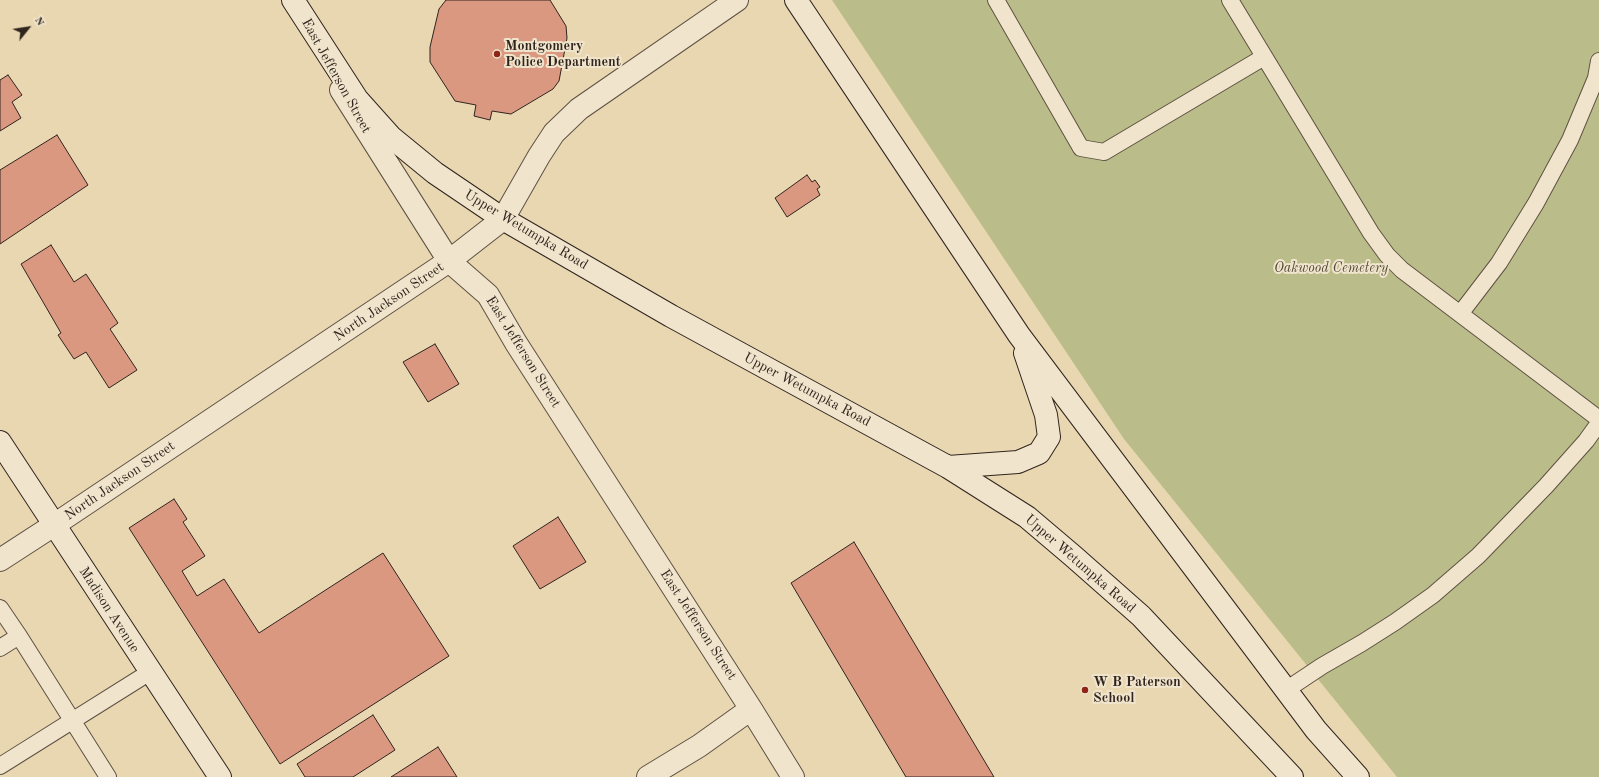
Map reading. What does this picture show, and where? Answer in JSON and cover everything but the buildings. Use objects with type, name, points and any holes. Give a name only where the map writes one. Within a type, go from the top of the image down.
[{"type":"main road","name":"East Jefferson Street","points":[[293,0],[309,27],[342,91],[449,261],[488,295],[516,343],[793,777]]},
{"type":"main road","name":"North Jackson Street","points":[[0,560],[449,261],[503,219],[539,156],[554,134],[579,109],[737,0]]},
{"type":"main road","points":[[796,0],[1019,335],[1316,730],[1358,777]]},
{"type":"main road","name":"Upper Wetumpka Road","points":[[309,27],[357,99],[392,137],[435,173],[503,219],[671,316],[948,467],[1027,517],[1140,616],[1292,777]]},
{"type":"main road","points":[[948,467],[1018,462],[1039,453],[1049,438],[1046,415],[1019,335]]},
{"type":"main road","name":"Madison Avenue","points":[[0,442],[220,777]]},
{"type":"main road","points":[[648,777],[699,746],[751,709]]},
{"type":"lane","points":[[996,0],[1081,148],[1104,152],[1264,57]]},
{"type":"lane","points":[[1230,0],[1371,233],[1387,254],[1402,270],[1599,419]]},
{"type":"lane","points":[[1460,314],[1499,263],[1536,203],[1570,140],[1596,78],[1599,61]]},
{"type":"lane","points":[[1286,690],[1322,666],[1395,622],[1434,595],[1478,556],[1546,486],[1586,441],[1599,422]]},
{"type":"lane","points":[[0,608],[108,777]]},
{"type":"lane","points":[[0,648],[19,636]]},
{"type":"lane","points":[[0,766],[150,672]]},
{"type":"green space","name":"Oakwood Cemetery","points":[[832,0],[1599,0],[1599,777],[1397,777],[1124,439]]},
{"type":"place","name":"Montgomery Police Department","points":[[497,54]]},
{"type":"place","name":"W B Paterson School","points":[[1085,690]]}]
